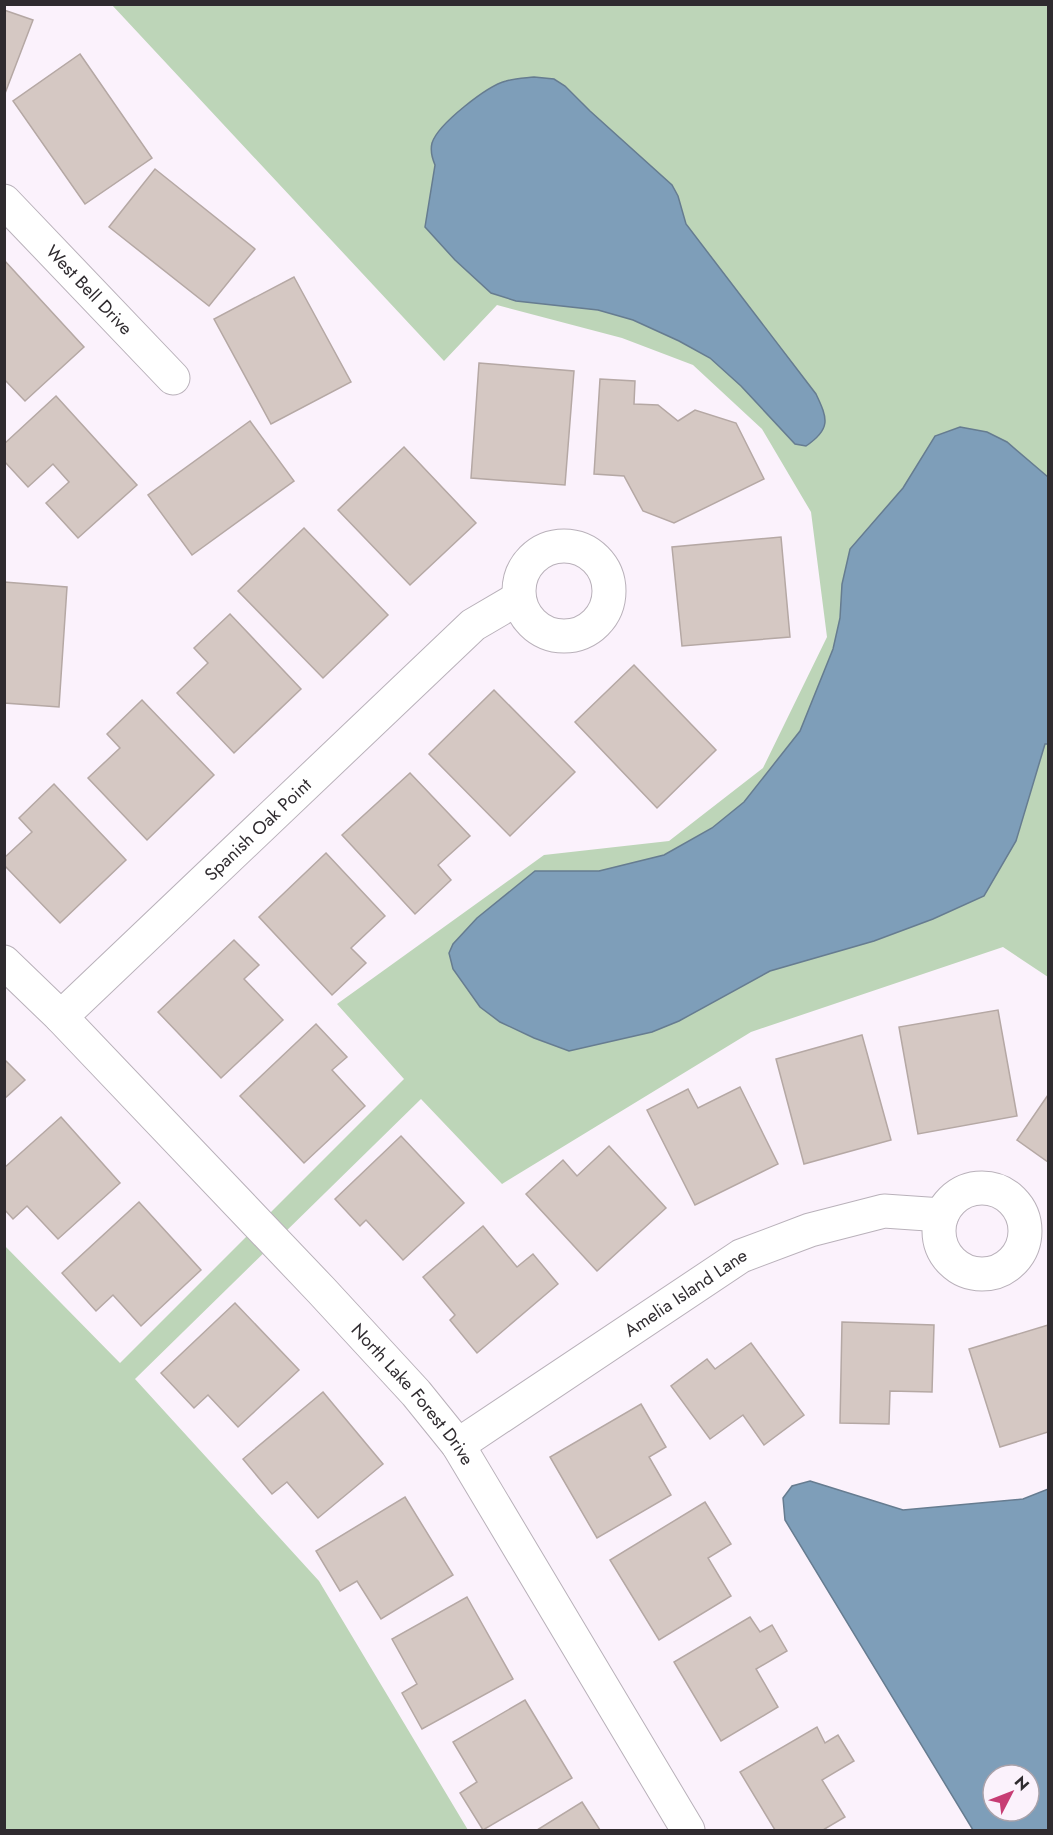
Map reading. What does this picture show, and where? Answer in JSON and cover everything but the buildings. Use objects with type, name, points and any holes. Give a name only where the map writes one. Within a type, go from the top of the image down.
[{"type":"street","name":"West Bell Drive","points":[[4,201],[173,378]]},
{"type":"street","name":"Spanish Oak Point","points":[[61,1017],[473,625],[519,598]]},
{"type":"street","points":[[4,962],[61,1017]]},
{"type":"street","name":"North Lake Forest Drive","points":[[61,1017],[329,1298],[416,1393],[458,1445],[688,1830]]},
{"type":"street","name":"Amelia Island Lane","points":[[458,1445],[741,1256],[810,1230],[884,1211],[942,1215]]},
{"type":"green space","points":[[112,5],[1048,5],[1048,977],[1003,947],[751,1032],[502,1184],[421,1099],[135,1379],[319,1581],[468,1830],[5,1830],[4,1245],[120,1363],[404,1079],[337,1004],[544,855],[669,841],[763,768],[827,637],[811,512],[762,429],[693,365],[622,338],[497,305],[444,361]]},
{"type":"water","points":[[534,77],[554,79],[565,86],[672,185],[678,196],[686,224],[816,394],[823,410],[825,423],[814,440],[806,446],[795,444],[741,386],[710,358],[633,320],[598,310],[516,301],[491,293],[455,260],[425,227],[435,165],[431,146],[436,135],[453,116],[487,90],[509,80]]},
{"type":"water","points":[[960,427],[987,432],[1007,442],[1048,477],[1048,744],[1045,744],[1016,841],[984,896],[933,919],[874,941],[770,971],[679,1021],[652,1032],[569,1051],[500,1022],[480,1007],[453,969],[449,953],[453,944],[477,918],[535,871],[599,871],[664,855],[712,828],[744,802],[800,731],[833,649],[840,618],[842,584],[850,549],[903,488],[935,436]]},
{"type":"water","points":[[810,1481],[903,1510],[1023,1499],[1048,1489],[1048,1830],[973,1830],[785,1520],[783,1498],[792,1486]]}]
